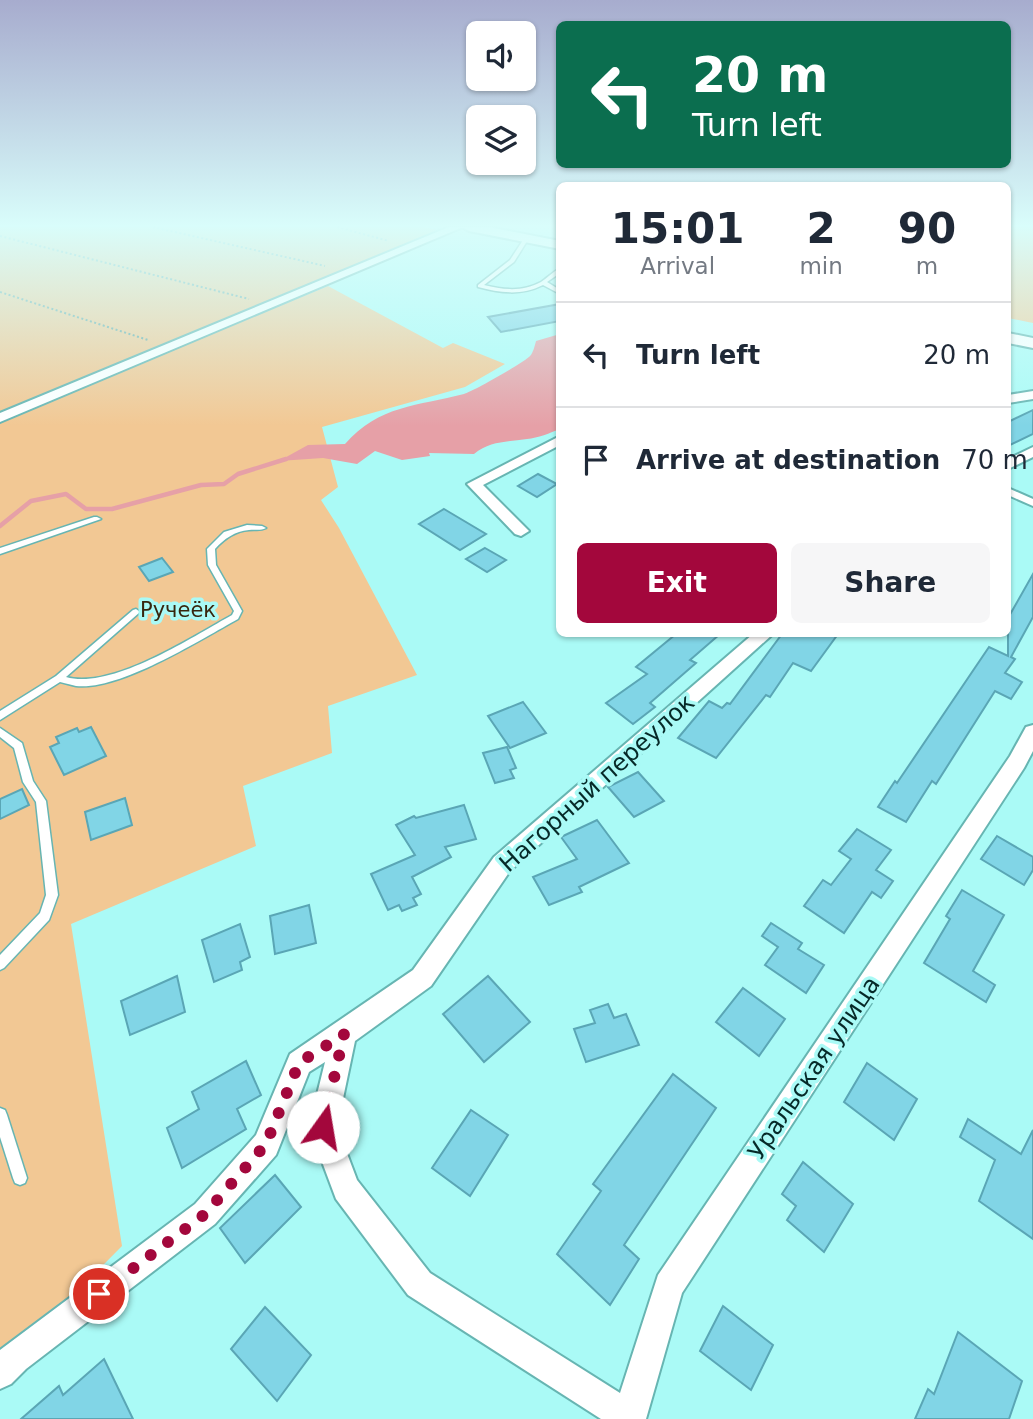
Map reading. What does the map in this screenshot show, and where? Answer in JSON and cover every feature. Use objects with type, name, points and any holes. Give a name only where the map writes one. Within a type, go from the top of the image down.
[{"type":"main road","points":[[1011,339],[1033,343]]},
{"type":"street","points":[[0,418],[300,293]]},
{"type":"street","points":[[1011,399],[1033,395]]},
{"type":"street","points":[[522,531],[474,484],[556,442]]},
{"type":"street","points":[[1011,463],[1033,451]]},
{"type":"street","points":[[1011,492],[1033,503]]},
{"type":"street","name":"Нагорный переулок","points":[[0,1374],[15,1358],[205,1214],[266,1144],[299,1063],[422,978],[502,864],[761,637]]},
{"type":"street","name":"Уральская улица","points":[[629,1419],[669,1286],[1017,762],[1033,732]]},
{"type":"street","points":[[344,1034],[323,1127],[346,1189],[419,1284],[629,1419]]},
{"type":"lane","points":[[0,551],[97,519]]},
{"type":"lane","points":[[59,678],[79,683],[111,677],[177,650],[235,617],[238,611],[212,565],[211,549],[219,539],[235,529],[262,528]]},
{"type":"lane","points":[[0,716],[59,678],[136,612]]},
{"type":"lane","points":[[0,732],[18,746],[28,782],[41,801],[52,895],[45,916],[0,964]]},
{"type":"lane","points":[[0,1115],[20,1178]]},
{"type":"path","points":[[4,293],[173,347]]},
{"type":"path","points":[[226,293],[272,305]]},
{"type":"green space","points":[[0,293],[294,293],[0,415]]},
{"type":"green space","name":"Ручеёк","points":[[310,293],[341,293],[443,348],[453,343],[505,364],[465,387],[322,427],[338,487],[321,500],[339,528],[417,675],[328,706],[332,753],[243,786],[256,846],[71,924],[122,1246],[0,1369],[0,421]]},
{"type":"green space","points":[[1011,293],[1033,293],[1033,323],[1011,319]]},
{"type":"shaded area","points":[[556,335],[556,430],[535,438],[493,444],[474,454],[429,453],[430,456],[402,460],[375,451],[357,464],[323,458],[279,461],[308,445],[345,444],[371,421],[385,414],[469,392],[530,356],[536,341]]},
{"type":"building","points":[[556,305],[556,322],[501,332],[488,317]]},
{"type":"building","points":[[1033,410],[1033,434],[1011,445],[1011,421]]},
{"type":"building","points":[[538,474],[556,483],[537,497],[518,486]]},
{"type":"building","points":[[444,509],[486,534],[460,550],[419,524]]},
{"type":"building","points":[[485,548],[506,560],[487,572],[466,559]]},
{"type":"building","points":[[162,558],[173,572],[149,581],[139,567]]},
{"type":"building","points":[[1033,574],[1033,617],[1011,657],[1015,659],[1005,673],[1022,682],[1011,699],[995,691],[936,784],[932,781],[906,822],[878,807],[989,647],[1008,656],[1011,613]]},
{"type":"building","points":[[672,637],[717,637],[690,660],[696,663],[650,703],[655,707],[633,724],[606,703],[647,674],[636,667]]},
{"type":"building","points":[[780,637],[836,637],[811,671],[793,663],[770,697],[766,695],[716,758],[678,738],[709,701],[722,708],[727,703],[730,704]]},
{"type":"building","points":[[523,702],[546,733],[510,748],[488,716]]},
{"type":"building","points":[[91,727],[106,756],[64,775],[50,747],[59,743],[56,737],[77,728],[79,732]]},
{"type":"building","points":[[507,747],[516,768],[510,770],[514,778],[495,783],[483,753]]},
{"type":"building","points":[[638,772],[664,801],[634,817],[608,787]]},
{"type":"building","points":[[22,789],[29,805],[0,819],[0,799]]},
{"type":"building","points":[[125,798],[132,825],[91,840],[85,812]]},
{"type":"building","points":[[464,805],[476,839],[445,847],[451,857],[412,877],[421,894],[413,898],[417,905],[402,911],[399,905],[388,910],[371,874],[415,855],[396,825],[414,816],[416,818]]},
{"type":"building","points":[[597,820],[629,863],[579,887],[582,892],[549,905],[533,877],[577,859],[561,837]]},
{"type":"building","points":[[857,829],[891,850],[876,870],[893,881],[881,898],[872,892],[844,933],[804,906],[823,880],[831,885],[851,859],[839,851]]},
{"type":"building","points":[[997,836],[1033,857],[1033,870],[1024,885],[981,859]]},
{"type":"building","points":[[962,890],[1004,915],[973,971],[995,985],[986,1002],[924,963],[950,919],[946,916]]},
{"type":"building","points":[[309,905],[316,943],[275,954],[270,916]]},
{"type":"building","points":[[771,923],[802,943],[798,949],[824,965],[806,993],[765,965],[778,947],[762,936]]},
{"type":"building","points":[[240,924],[250,957],[240,962],[242,970],[214,982],[202,940]]},
{"type":"building","points":[[177,976],[185,1012],[130,1035],[121,1001]]},
{"type":"building","points":[[488,976],[530,1022],[484,1062],[443,1014]]},
{"type":"building","points":[[743,988],[785,1019],[759,1056],[716,1022]]},
{"type":"building","points":[[608,1004],[614,1018],[626,1014],[639,1045],[586,1062],[574,1029],[595,1023],[590,1010]]},
{"type":"building","points":[[246,1061],[261,1095],[237,1109],[246,1129],[182,1168],[167,1128],[199,1109],[192,1092]]},
{"type":"building","points":[[867,1063],[917,1099],[894,1140],[844,1102]]},
{"type":"building","points":[[673,1074],[716,1108],[624,1245],[639,1259],[610,1305],[557,1254],[601,1191],[593,1184]]},
{"type":"building","points":[[471,1110],[508,1135],[470,1196],[432,1168]]},
{"type":"building","points":[[968,1119],[1021,1154],[1033,1130],[1033,1239],[979,1201],[995,1160],[960,1137]]},
{"type":"building","points":[[803,1162],[853,1204],[824,1252],[787,1220],[796,1206],[782,1194]]},
{"type":"building","points":[[275,1175],[301,1207],[245,1263],[220,1228]]},
{"type":"building","points":[[723,1306],[773,1345],[751,1390],[700,1351]]},
{"type":"building","points":[[265,1307],[311,1355],[277,1401],[231,1349]]},
{"type":"building","points":[[958,1332],[1022,1381],[1009,1419],[915,1419],[928,1389],[934,1394]]},
{"type":"building","points":[[104,1359],[133,1419],[21,1419],[59,1386],[63,1395]]},
{"type":"waterway","points":[[0,526],[31,501],[66,494],[86,509],[112,509],[201,485],[224,484],[238,474],[286,459]]},
{"type":"route","points":[[99,1294],[205,1214],[266,1144],[299,1063],[344,1034],[323,1127]]}]
